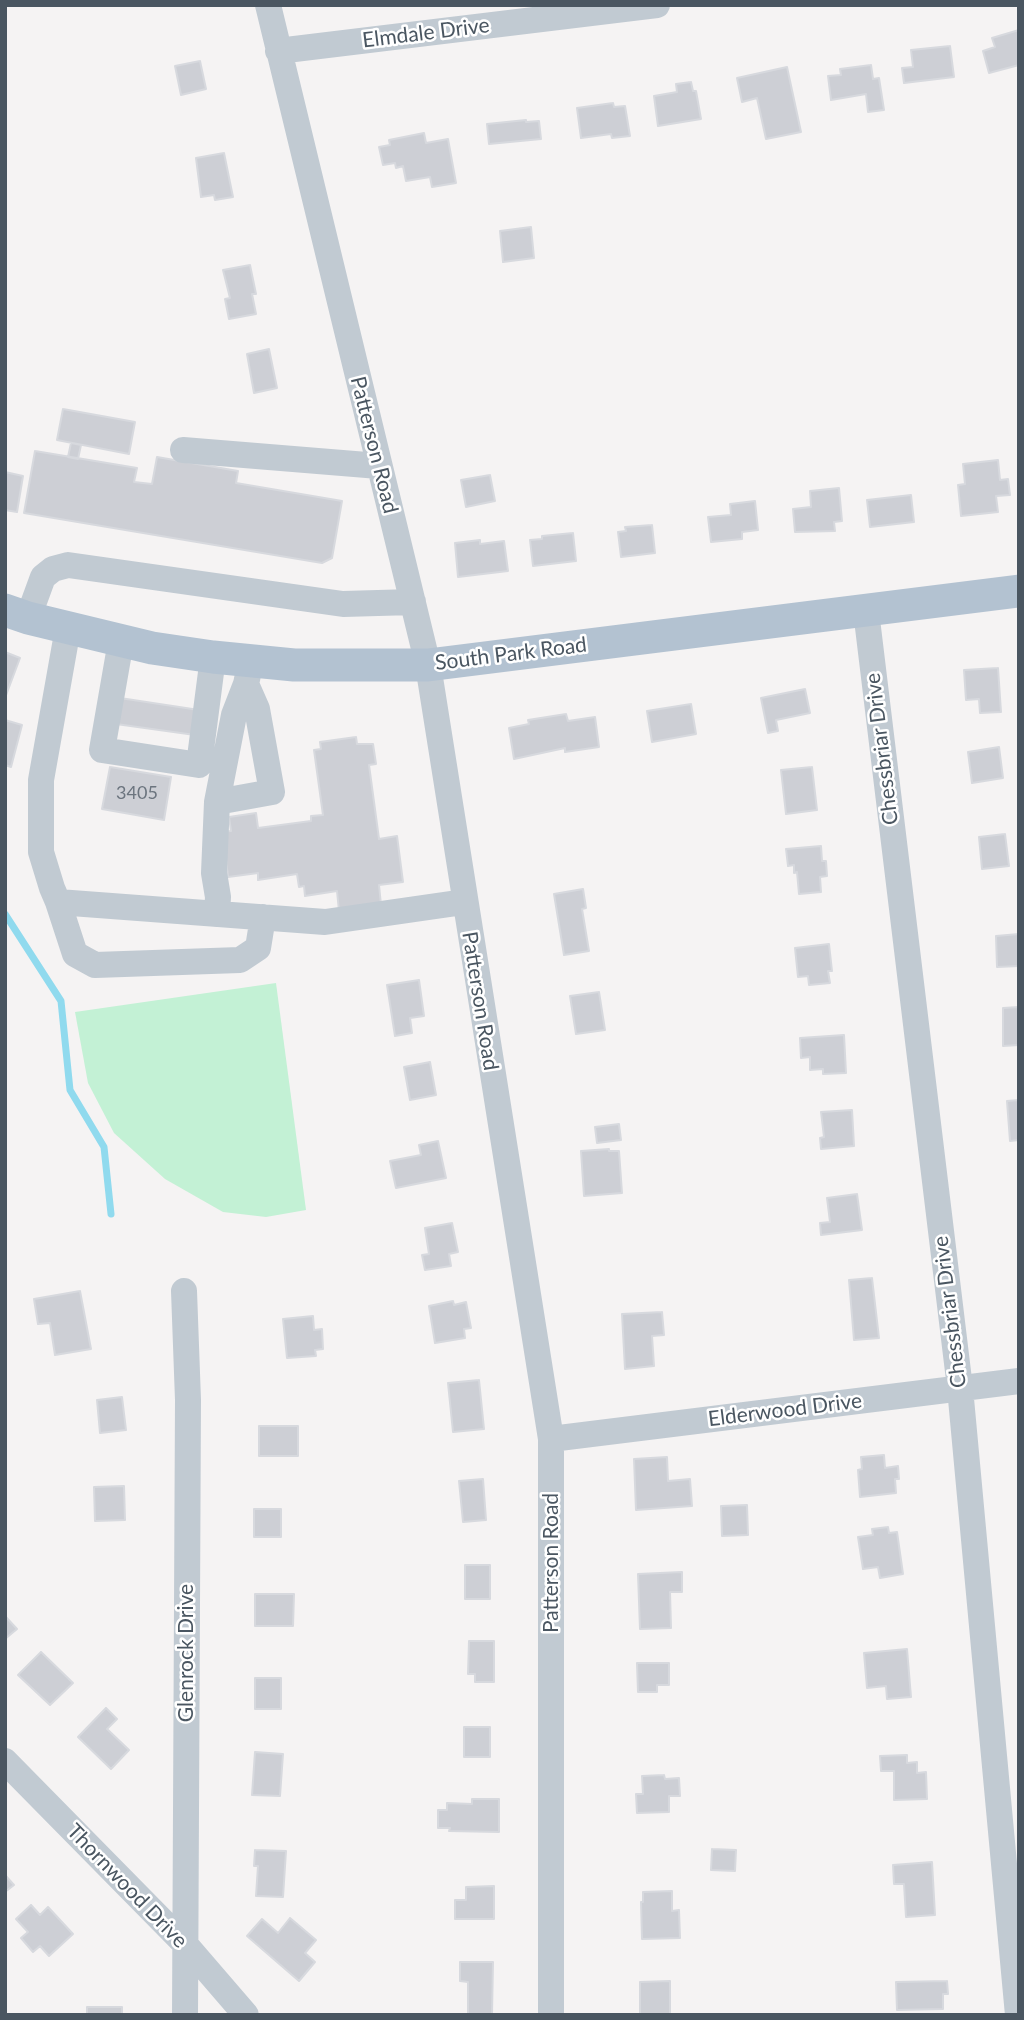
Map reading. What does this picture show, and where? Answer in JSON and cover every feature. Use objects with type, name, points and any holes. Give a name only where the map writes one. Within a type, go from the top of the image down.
[{"type":"main road","name":"South Park Road","points":[[17,614],[152,649],[213,657],[249,673],[294,665],[428,664],[1019,591]]},
{"type":"street","name":"Patterson Road","points":[[268,5],[428,664],[551,1439],[551,2015]]},
{"type":"street","name":"Elmdale Drive","points":[[278,51],[657,5]]},
{"type":"street","points":[[183,450],[379,466]]},
{"type":"street","points":[[17,614],[43,577],[53,569],[68,565],[343,604],[412,602]]},
{"type":"street","name":"Chessbriar Drive","points":[[866,611],[960,1388],[1018,2015]]},
{"type":"street","points":[[68,628],[41,780],[41,852],[75,954],[95,965],[240,960],[258,948],[263,917]]},
{"type":"street","points":[[121,641],[102,750],[199,765],[213,657]]},
{"type":"street","points":[[217,914],[218,897],[214,873],[217,802],[234,715],[249,673]]},
{"type":"street","points":[[217,802],[272,792],[249,673]]},
{"type":"street","points":[[58,902],[325,922],[464,902]]},
{"type":"street","name":"Glenrock Drive","points":[[184,1292],[188,1400],[185,2015]]},
{"type":"street","name":"Elderwood Drive","points":[[551,1439],[1019,1381]]},
{"type":"street","name":"Thornwood Drive","points":[[5,1761],[184,1943],[246,2015]]},
{"type":"green space","points":[[276,983],[306,1210],[266,1217],[223,1212],[165,1179],[114,1133],[88,1083],[75,1012]]},
{"type":"building","points":[[1019,30],[1019,65],[989,73],[983,51],[995,47],[992,38]]},
{"type":"building","points":[[950,46],[954,77],[904,83],[902,68],[913,67],[911,50]]},
{"type":"building","points":[[200,61],[206,89],[181,95],[175,66]]},
{"type":"building","points":[[871,65],[873,79],[879,78],[884,110],[868,112],[866,94],[831,100],[828,76],[841,75],[840,69]]},
{"type":"building","points":[[787,67],[801,132],[766,139],[757,98],[742,102],[737,78]]},
{"type":"building","points":[[691,82],[693,91],[696,91],[701,119],[658,126],[654,96],[677,92],[676,84]]},
{"type":"building","points":[[613,103],[614,107],[625,106],[630,136],[612,138],[611,134],[581,138],[577,108]]},
{"type":"building","points":[[539,121],[541,139],[489,144],[487,124]]},
{"type":"building","points":[[424,133],[426,143],[448,139],[456,183],[432,187],[430,177],[406,181],[403,166],[396,168],[395,163],[383,165],[379,147],[390,145],[389,140]]},
{"type":"building","points":[[224,153],[233,197],[215,200],[214,195],[201,197],[196,158]]},
{"type":"building","points":[[531,227],[534,258],[503,262],[500,231]]},
{"type":"building","points":[[250,265],[256,294],[252,294],[256,314],[229,319],[225,299],[230,298],[223,270]]},
{"type":"building","points":[[269,349],[277,388],[254,393],[247,354]]},
{"type":"building","points":[[63,409],[135,422],[129,454],[57,440]]},
{"type":"building","points":[[71,443],[81,445],[78,459],[68,457]]},
{"type":"building","points":[[35,451],[137,468],[134,482],[152,484],[157,457],[238,471],[236,483],[342,501],[332,558],[322,563],[24,513]]},
{"type":"building","points":[[998,460],[1000,480],[1008,479],[1010,495],[996,496],[998,512],[961,516],[958,485],[965,484],[963,464]]},
{"type":"building","points":[[5,472],[23,476],[17,512],[5,510]]},
{"type":"building","points":[[490,475],[495,501],[466,507],[461,480]]},
{"type":"building","points":[[839,488],[842,521],[834,522],[835,531],[795,532],[793,509],[811,507],[810,491]]},
{"type":"building","points":[[911,495],[914,522],[870,527],[867,500]]},
{"type":"building","points":[[755,501],[758,530],[742,532],[742,539],[711,542],[708,517],[731,515],[730,504]]},
{"type":"building","points":[[652,525],[655,553],[621,557],[618,532],[626,531],[625,527]]},
{"type":"building","points":[[573,533],[576,561],[533,566],[530,540]]},
{"type":"building","points":[[480,540],[480,544],[504,541],[508,571],[458,577],[455,543]]},
{"type":"building","points":[[5,652],[20,658],[5,698]]},
{"type":"building","points":[[998,668],[1001,712],[980,713],[979,699],[966,700],[964,670]]},
{"type":"building","points":[[805,689],[810,713],[776,720],[778,731],[768,733],[761,698]]},
{"type":"building","points":[[120,698],[199,710],[195,735],[116,724]]},
{"type":"building","points":[[691,704],[696,734],[652,742],[647,711]]},
{"type":"building","points":[[566,714],[568,721],[595,717],[599,747],[565,752],[565,748],[514,759],[509,728],[529,724],[528,720]]},
{"type":"building","points":[[5,720],[22,725],[11,767],[5,765]]},
{"type":"building","points":[[356,737],[357,744],[373,744],[376,764],[369,765],[379,839],[397,836],[403,882],[379,885],[381,905],[339,911],[337,891],[305,896],[304,886],[299,887],[297,874],[258,880],[258,873],[228,877],[223,832],[231,831],[229,817],[256,813],[258,828],[311,821],[311,816],[323,815],[314,750],[321,749],[320,742]]},
{"type":"building","points":[[999,747],[1003,778],[972,783],[968,752]]},
{"type":"building","points":[[110,767],[171,777],[164,820],[102,809]]},
{"type":"building","points":[[812,767],[817,810],[786,814],[781,770]]},
{"type":"building","points":[[1005,834],[1009,866],[982,869],[979,837]]},
{"type":"building","points":[[821,846],[827,876],[820,877],[821,892],[799,894],[797,872],[794,873],[794,865],[788,866],[786,849]]},
{"type":"building","points":[[583,889],[586,908],[582,909],[589,951],[564,955],[554,894]]},
{"type":"building","points":[[1019,934],[1019,966],[997,967],[996,936]]},
{"type":"building","points":[[829,944],[832,971],[828,971],[830,983],[809,985],[808,976],[798,977],[795,948]]},
{"type":"building","points":[[419,980],[424,1016],[410,1018],[412,1033],[395,1036],[387,985]]},
{"type":"building","points":[[599,992],[605,1030],[576,1034],[570,996]]},
{"type":"building","points":[[1019,1007],[1019,1045],[1003,1046],[1003,1008]]},
{"type":"building","points":[[844,1035],[846,1073],[823,1074],[823,1069],[810,1070],[810,1057],[801,1058],[800,1038]]},
{"type":"building","points":[[430,1062],[436,1095],[410,1100],[404,1067]]},
{"type":"building","points":[[1019,1100],[1019,1140],[1010,1141],[1007,1101]]},
{"type":"building","points":[[852,1110],[854,1146],[821,1149],[820,1138],[824,1137],[821,1112]]},
{"type":"building","points":[[619,1124],[621,1140],[597,1143],[595,1127]]},
{"type":"building","points":[[438,1141],[446,1178],[396,1188],[390,1161],[421,1155],[419,1145]]},
{"type":"building","points":[[581,1151],[619,1151],[622,1193],[584,1196]]},
{"type":"building","points":[[857,1194],[862,1230],[821,1235],[820,1223],[830,1222],[827,1198]]},
{"type":"building","points":[[452,1223],[458,1252],[449,1254],[451,1266],[425,1270],[422,1255],[429,1254],[425,1228]]},
{"type":"building","points":[[872,1278],[879,1338],[854,1340],[849,1280]]},
{"type":"building","points":[[80,1291],[91,1349],[55,1355],[50,1323],[38,1324],[34,1299]]},
{"type":"building","points":[[453,1301],[454,1305],[466,1302],[471,1328],[464,1329],[465,1338],[435,1343],[429,1306]]},
{"type":"building","points":[[662,1312],[664,1335],[652,1336],[654,1366],[625,1369],[622,1314]]},
{"type":"building","points":[[313,1316],[314,1330],[322,1329],[323,1349],[315,1350],[316,1356],[287,1358],[283,1319]]},
{"type":"building","points":[[479,1380],[484,1429],[453,1432],[448,1383]]},
{"type":"building","points":[[122,1397],[126,1430],[100,1433],[97,1400]]},
{"type":"building","points":[[259,1426],[298,1426],[298,1456],[259,1456]]},
{"type":"building","points":[[884,1455],[885,1468],[898,1466],[896,1493],[860,1497],[858,1470],[862,1469],[861,1457]]},
{"type":"building","points":[[667,1457],[668,1481],[690,1479],[692,1506],[636,1510],[634,1459]]},
{"type":"building","points":[[483,1479],[486,1520],[463,1522],[459,1481]]},
{"type":"building","points":[[124,1486],[125,1520],[95,1521],[94,1487]]},
{"type":"building","points":[[747,1505],[748,1535],[722,1536],[721,1506]]},
{"type":"building","points":[[254,1509],[281,1509],[281,1537],[254,1537]]},
{"type":"building","points":[[888,1527],[889,1533],[897,1532],[903,1574],[880,1578],[878,1567],[863,1569],[858,1537],[873,1535],[872,1529]]},
{"type":"building","points":[[465,1565],[490,1565],[490,1599],[465,1599]]},
{"type":"building","points":[[682,1572],[682,1592],[670,1592],[671,1628],[640,1629],[638,1574]]},
{"type":"building","points":[[255,1594],[294,1594],[293,1626],[255,1626]]},
{"type":"building","points":[[5,1616],[17,1629],[5,1639]]},
{"type":"building","points":[[469,1641],[494,1641],[494,1682],[475,1682],[475,1674],[468,1674]]},
{"type":"building","points":[[907,1649],[911,1697],[887,1699],[886,1686],[867,1688],[864,1653]]},
{"type":"building","points":[[41,1652],[73,1683],[50,1705],[18,1675]]},
{"type":"building","points":[[637,1663],[669,1663],[669,1685],[657,1685],[657,1692],[638,1692]]},
{"type":"building","points":[[255,1678],[281,1678],[281,1709],[255,1709]]},
{"type":"building","points":[[106,1708],[117,1719],[107,1729],[129,1750],[111,1769],[78,1737]]},
{"type":"building","points":[[464,1727],[490,1727],[490,1757],[464,1757]]},
{"type":"building","points":[[255,1752],[283,1754],[280,1796],[252,1795]]},
{"type":"building","points":[[907,1755],[907,1763],[917,1762],[917,1773],[926,1772],[927,1799],[894,1800],[894,1771],[881,1771],[880,1756]]},
{"type":"building","points":[[664,1775],[665,1779],[679,1778],[680,1796],[669,1796],[669,1812],[637,1813],[636,1794],[643,1794],[642,1776]]},
{"type":"building","points":[[472,1799],[499,1799],[499,1832],[449,1831],[450,1828],[438,1828],[438,1810],[447,1810],[447,1803],[472,1804]]},
{"type":"building","points":[[712,1849],[736,1850],[735,1871],[711,1870]]},
{"type":"building","points":[[255,1850],[286,1851],[283,1897],[256,1896],[258,1866],[254,1866]]},
{"type":"building","points":[[932,1862],[935,1915],[906,1917],[904,1884],[894,1884],[893,1865]]},
{"type":"building","points":[[5,1875],[14,1885],[5,1892]]},
{"type":"building","points":[[494,1886],[494,1919],[455,1919],[455,1900],[466,1900],[466,1887]]},
{"type":"building","points":[[672,1891],[672,1911],[679,1910],[680,1938],[642,1939],[643,1892]]},
{"type":"building","points":[[31,1905],[40,1915],[48,1907],[73,1934],[49,1956],[40,1946],[33,1952],[21,1938],[28,1932],[16,1919]]},
{"type":"building","points":[[290,1918],[316,1940],[305,1953],[315,1962],[299,1981],[247,1936],[262,1919],[278,1933]]},
{"type":"building","points":[[460,1962],[493,1962],[492,2014],[468,2014],[468,1982],[460,1981]]},
{"type":"building","points":[[670,1981],[670,2015],[640,2015],[640,1982]]},
{"type":"building","points":[[947,1981],[948,1994],[943,1994],[943,2009],[897,2010],[896,1982]]},
{"type":"building","points":[[87,2007],[122,2007],[122,2015],[87,2015]]},
{"type":"waterway","points":[[5,914],[61,1001],[70,1090],[104,1147],[111,1214]]}]
